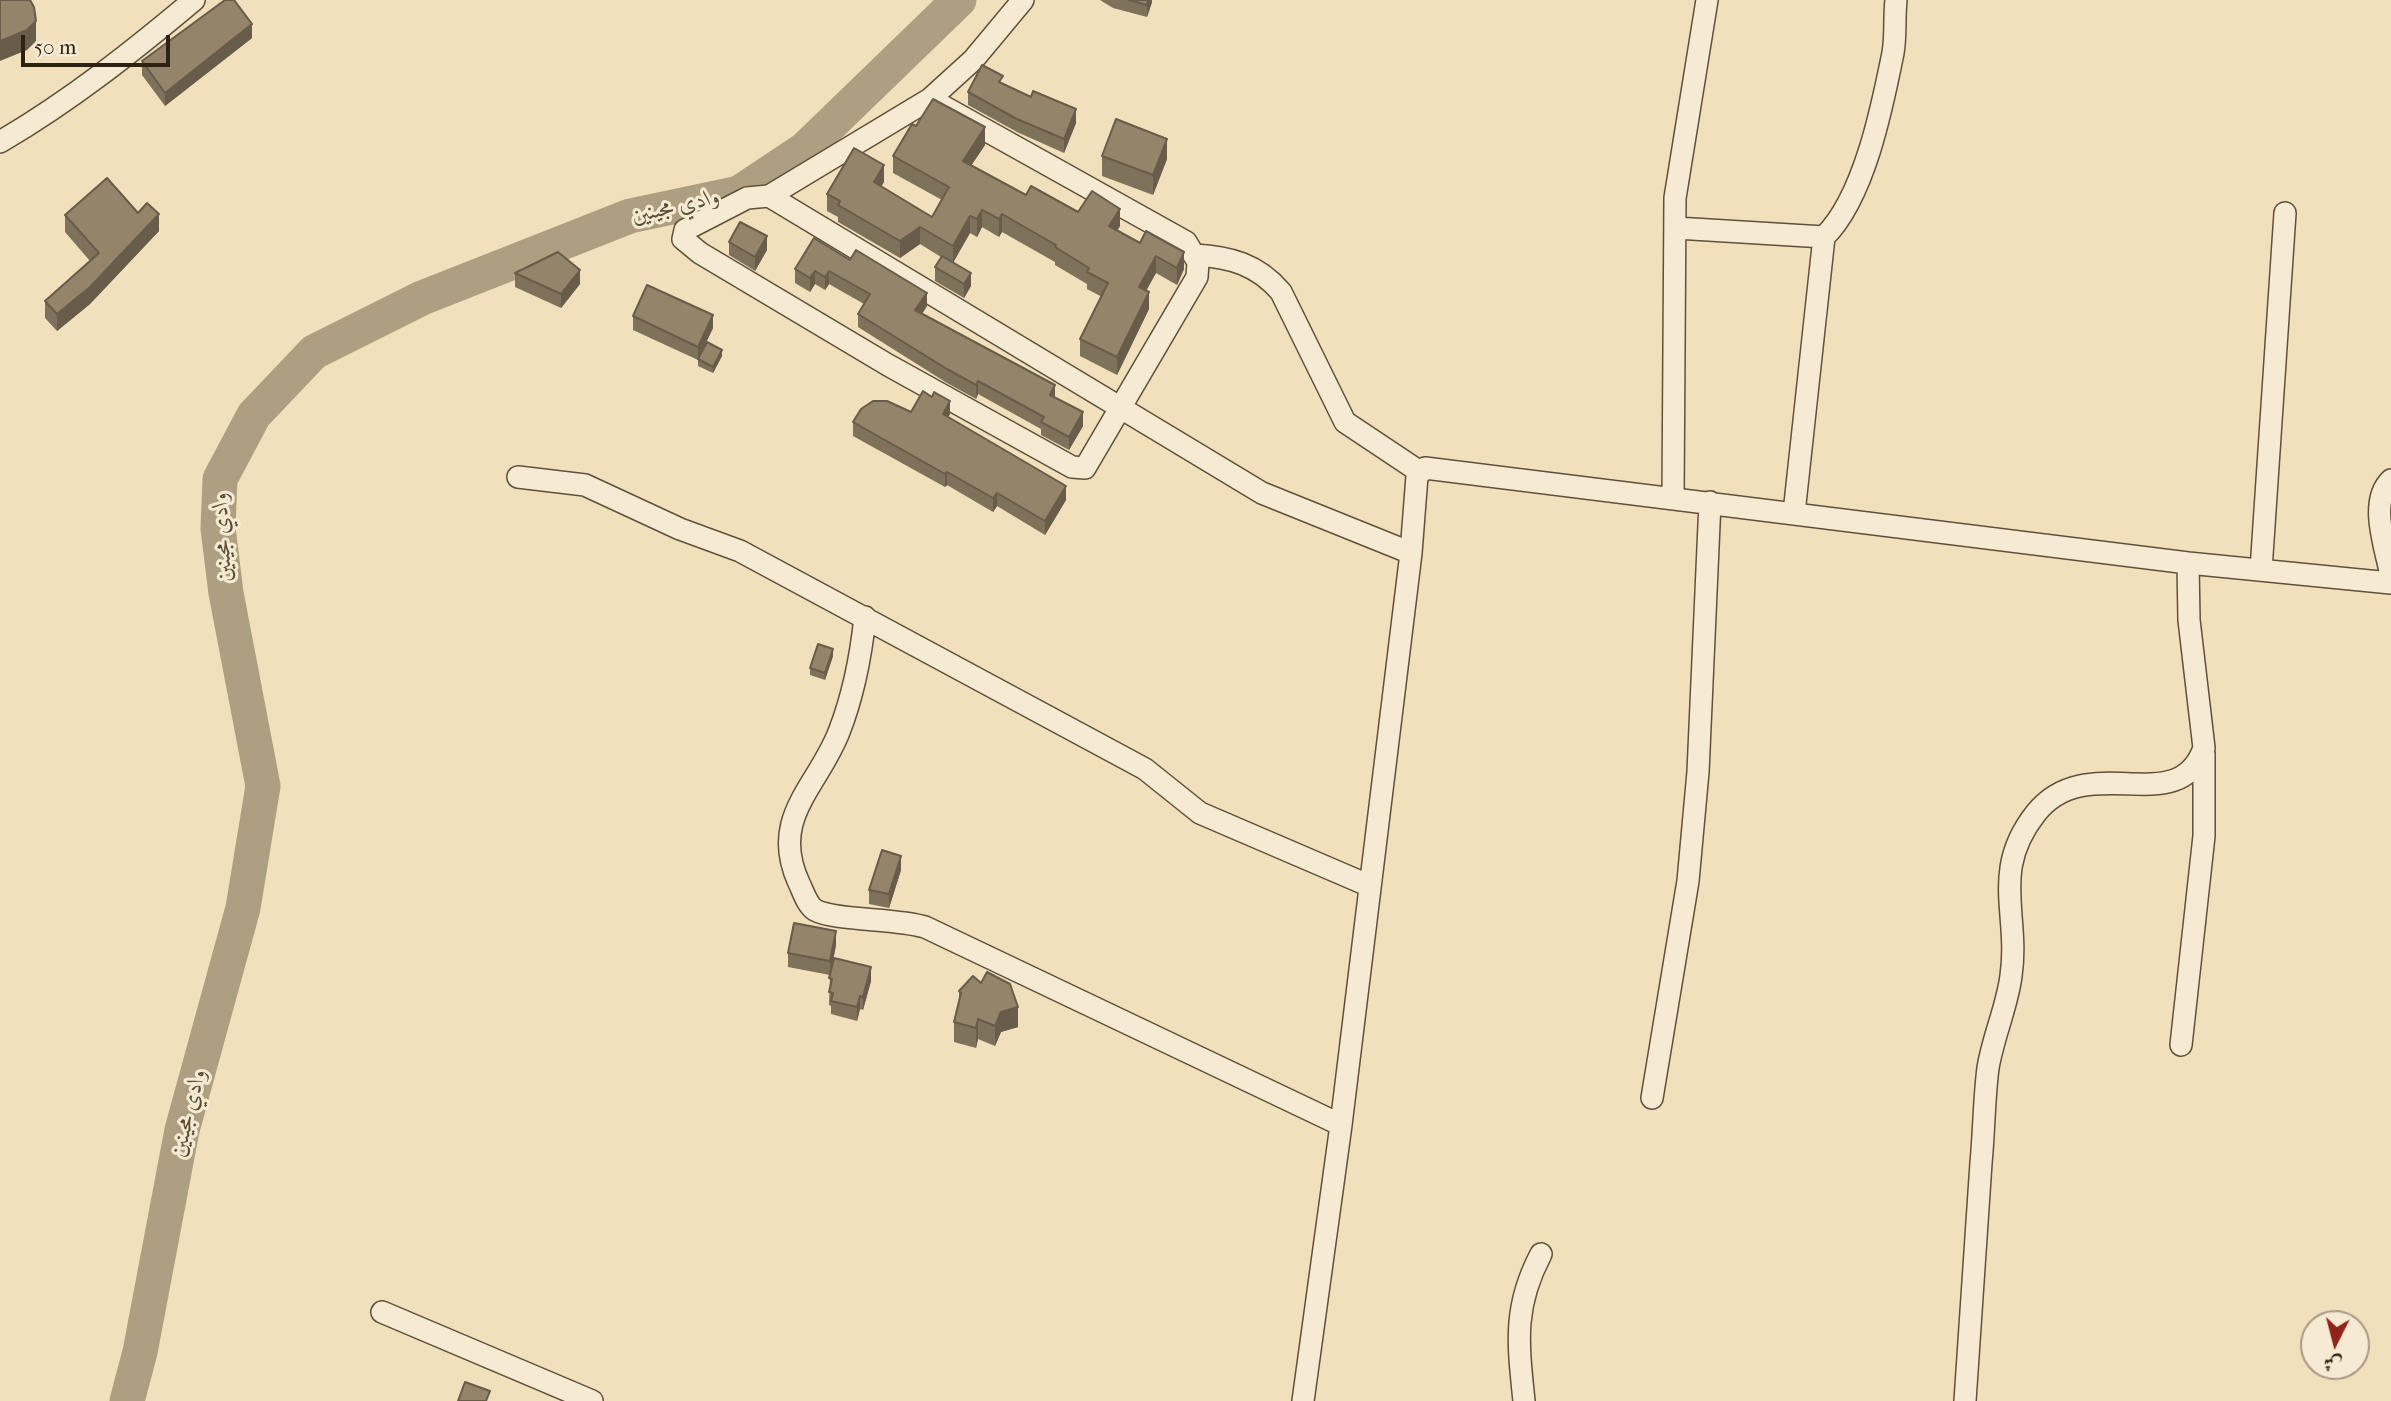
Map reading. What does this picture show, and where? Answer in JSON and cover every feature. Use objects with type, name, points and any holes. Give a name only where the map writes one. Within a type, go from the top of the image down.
[{"type":"street","points":[[0,142],[42,118],[115,67],[194,0]]},
{"type":"street","points":[[930,99],[1186,242],[1195,256],[1199,270],[1197,277],[1119,405],[1086,468],[1072,467],[888,365],[700,253],[683,239],[685,230],[747,198],[769,196],[930,99],[973,60],[1023,0]]},
{"type":"street","points":[[1673,498],[1677,175],[1707,0]]},
{"type":"street","points":[[1794,513],[1824,237],[1844,212],[1861,175],[1893,52],[1896,0]]},
{"type":"street","points":[[769,196],[1262,493],[1411,553]]},
{"type":"street","points":[[2261,570],[2285,213]]},
{"type":"street","points":[[1676,229],[1824,237]]},
{"type":"street","points":[[1195,256],[1240,261],[1271,281],[1281,292],[1345,422],[1420,472]]},
{"type":"street","points":[[1420,472],[1431,467],[2188,563],[2391,583]]},
{"type":"street","points":[[1303,1401],[1341,1125],[1420,472]]},
{"type":"street","points":[[518,477],[585,485],[680,529],[740,551],[1145,769],[1200,813],[1370,886]]},
{"type":"street","points":[[2391,480],[2383,488],[2379,503],[2391,576]]},
{"type":"street","points":[[1652,1098],[1688,881],[1698,772],[1710,502]]},
{"type":"street","points":[[2180,1045],[2204,836],[2204,748],[2189,620],[2188,563]]},
{"type":"street","points":[[865,618],[857,670],[840,730],[789,830],[791,862],[811,907],[826,914],[896,920],[925,927],[1341,1125]]},
{"type":"street","points":[[1965,1401],[1989,1067],[2012,968],[2009,888],[2014,852],[2031,819],[2055,795],[2077,785],[2105,782],[2168,784],[2179,781],[2193,771],[2204,748]]},
{"type":"street","points":[[1524,1401],[1517,1325],[1526,1282],[1541,1254]]},
{"type":"street","points":[[382,1312],[592,1401]]},
{"type":"building","points":[[0,0],[30,0],[36,21],[27,30],[0,41]]},
{"type":"building","points":[[225,0],[234,0],[252,24],[165,93],[142,61]]},
{"type":"building","points":[[1129,0],[1148,0],[1147,5]]},
{"type":"building","points":[[982,65],[1003,76],[999,82],[1031,97],[1033,91],[1076,109],[1064,139],[1017,119],[968,92]]},
{"type":"building","points":[[933,99],[985,127],[963,161],[1026,195],[1031,186],[1078,212],[1092,191],[1120,209],[1109,226],[1140,243],[1146,231],[1184,252],[1177,268],[1156,256],[1139,287],[1149,292],[1117,357],[1080,339],[1108,283],[1087,272],[1089,268],[1055,247],[1056,245],[1002,214],[999,219],[982,210],[977,219],[970,216],[953,246],[920,227],[900,241],[838,205],[840,201],[827,194],[854,148],[884,165],[874,182],[932,217],[949,187],[893,156],[912,124],[916,126]]},
{"type":"building","points":[[1116,119],[1167,139],[1153,175],[1102,156]]},
{"type":"building","points":[[107,178],[138,213],[147,203],[159,214],[90,287],[57,314],[45,301],[99,253],[65,215]]},
{"type":"building","points":[[740,222],[767,236],[755,257],[729,242]]},
{"type":"building","points":[[814,238],[850,260],[856,250],[927,293],[915,310],[1055,385],[1050,395],[1083,412],[1069,437],[1041,422],[1044,417],[978,381],[976,385],[947,369],[858,314],[870,294],[829,271],[825,277],[815,271],[810,278],[795,269]]},
{"type":"building","points":[[558,252],[580,270],[561,294],[515,273]]},
{"type":"building","points":[[942,256],[971,273],[964,284],[935,267]]},
{"type":"building","points":[[647,285],[713,315],[698,347],[633,316]]},
{"type":"building","points":[[707,342],[722,350],[713,367],[698,359]]},
{"type":"building","points":[[923,391],[932,397],[934,392],[950,401],[943,414],[1066,486],[1045,521],[997,493],[993,498],[947,472],[945,474],[853,422],[861,409],[873,401],[887,401],[911,412]]},
{"type":"building","points":[[818,644],[833,649],[825,673],[810,668]]},
{"type":"building","points":[[882,850],[901,856],[889,894],[869,890]]},
{"type":"building","points":[[794,923],[836,931],[830,961],[788,953]]},
{"type":"building","points":[[834,958],[871,967],[863,997],[860,996],[857,1007],[831,1001],[833,993],[829,992],[832,979],[829,978]]},
{"type":"building","points":[[987,972],[1010,984],[1018,1007],[1001,1012],[995,1026],[978,1019],[976,1028],[954,1022],[961,993],[959,991],[973,976],[981,983]]},
{"type":"building","points":[[465,1382],[490,1391],[486,1401],[458,1401]]},
{"type":"waterway","name":"وادي مجينين","points":[[127,1401],[140,1352],[182,1130],[243,908],[263,786],[226,593],[218,528],[220,479],[254,415],[314,352],[422,298],[630,216],[739,193],[805,149],[959,0]]}]
